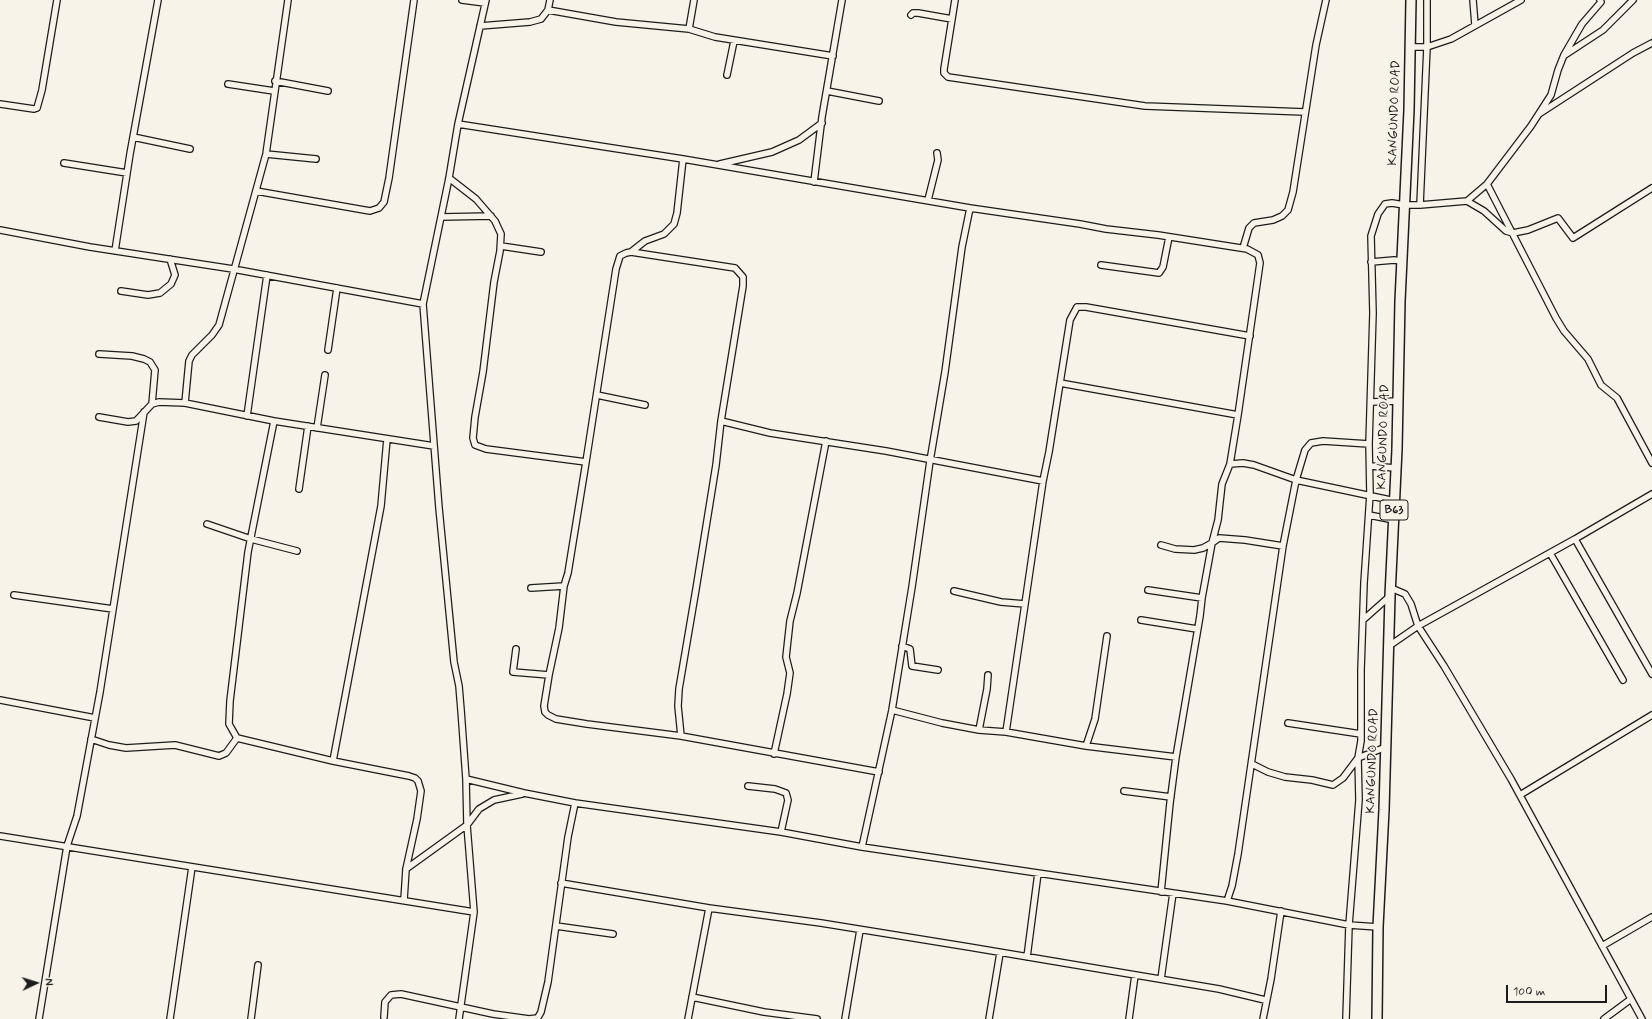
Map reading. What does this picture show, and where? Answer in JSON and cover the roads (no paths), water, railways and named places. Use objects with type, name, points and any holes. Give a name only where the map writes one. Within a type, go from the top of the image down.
[{"type":"highway","name":"KANGUNDO ROAD","points":[[1377,1019],[1378,927],[1395,501],[1411,0]]},
{"type":"street","points":[[0,104],[34,109],[37,108],[42,90],[57,0]]},
{"type":"street","points":[[116,251],[133,137],[158,0]]},
{"type":"street","points":[[185,403],[189,361],[192,355],[212,335],[219,325],[233,269],[266,154],[275,81],[288,0]]},
{"type":"street","points":[[256,192],[370,211],[379,208],[384,202],[389,178],[414,0]]},
{"type":"street","points":[[459,1019],[474,912],[467,825],[466,779],[459,686],[454,662],[434,446],[423,304],[449,178],[458,124],[486,1],[462,0]]},
{"type":"street","points":[[480,26],[530,22],[541,18],[548,10],[550,0]]},
{"type":"street","points":[[689,29],[694,0]]},
{"type":"street","points":[[814,182],[822,122],[842,0]]},
{"type":"street","points":[[955,0],[944,68],[944,73],[948,77],[1145,106],[1305,112]]},
{"type":"street","points":[[1243,248],[1249,228],[1254,223],[1273,220],[1282,216],[1288,210],[1293,192],[1316,44],[1326,0]]},
{"type":"street","points":[[1420,205],[1427,47],[1427,0]]},
{"type":"street","points":[[1473,0],[1475,25]]},
{"type":"street","points":[[1410,46],[1427,47],[1451,39],[1521,0]]},
{"type":"street","points":[[1564,56],[1603,30],[1633,0]]},
{"type":"street","points":[[1467,201],[1487,184],[1537,116],[1551,95],[1558,70],[1564,56],[1582,24],[1601,1]]},
{"type":"street","points":[[548,10],[616,22],[689,29],[734,41],[833,56]]},
{"type":"street","points":[[911,15],[918,13],[952,20]]},
{"type":"street","points":[[727,74],[734,41]]},
{"type":"street","points":[[1537,116],[1633,53],[1652,43]]},
{"type":"street","points":[[275,81],[328,91]]},
{"type":"street","points":[[228,84],[274,91]]},
{"type":"street","points":[[827,91],[879,101]]},
{"type":"street","points":[[716,165],[772,152],[799,140],[822,122]]},
{"type":"street","points":[[458,124],[683,159],[970,208],[1243,248],[1253,251],[1258,255],[1260,263],[1230,464],[1222,484],[1218,520],[1212,543],[1202,598],[1176,758],[1161,892]]},
{"type":"street","points":[[133,137],[190,149]]},
{"type":"street","points":[[928,200],[938,160],[938,153]]},
{"type":"street","points":[[266,154],[316,160]]},
{"type":"street","points":[[631,252],[645,241],[664,234],[674,224],[677,213],[683,159]]},
{"type":"street","points":[[64,163],[127,173]]},
{"type":"street","points":[[449,178],[476,199],[495,221],[501,234],[501,246],[494,282],[483,372],[472,438],[475,445],[486,449],[586,462]]},
{"type":"street","points":[[1487,184],[1556,318],[1588,359],[1601,385],[1617,398],[1652,463]]},
{"type":"street","points":[[1346,1019],[1349,925],[1359,800],[1358,758],[1361,734],[1363,620],[1370,494],[1369,444],[1373,313],[1371,236],[1378,214],[1385,204],[1420,205],[1467,201],[1484,211],[1506,231],[1513,234],[1528,230],[1558,218],[1573,238],[1652,188]]},
{"type":"street","points":[[862,847],[892,710],[945,372],[962,247],[970,208]]},
{"type":"street","points":[[441,217],[491,216]]},
{"type":"street","points":[[0,230],[116,251],[233,269],[423,304]]},
{"type":"street","points":[[1101,265],[1159,273],[1164,267],[1168,237]]},
{"type":"street","points":[[501,246],[541,252]]},
{"type":"street","points":[[681,736],[678,706],[679,688],[716,465],[721,421],[739,313],[743,276],[735,268],[631,252],[620,256],[616,269],[568,573],[564,586],[559,628],[544,706],[545,712],[556,718],[587,724],[681,736],[879,772]]},
{"type":"street","points":[[121,291],[148,295],[160,294],[171,284],[175,275],[170,259]]},
{"type":"street","points":[[1371,262],[1394,260],[1402,261]]},
{"type":"street","points":[[248,416],[267,275]]},
{"type":"street","points":[[328,350],[337,288]]},
{"type":"street","points":[[1006,732],[1043,481],[1050,452],[1070,320],[1078,308],[1086,307],[1250,336]]},
{"type":"street","points":[[99,354],[132,356],[150,362],[155,370],[152,404]]},
{"type":"street","points":[[317,428],[325,375]]},
{"type":"street","points":[[1060,383],[1238,414]]},
{"type":"street","points":[[597,395],[645,405]]},
{"type":"street","points":[[1371,402],[1398,401]]},
{"type":"street","points":[[99,417],[128,422],[136,421],[152,404],[159,402],[185,403],[274,421],[434,446]]},
{"type":"street","points":[[39,1019],[67,846],[77,816],[95,718],[144,412]]},
{"type":"street","points":[[274,421],[251,539],[230,701],[229,724],[237,738],[409,776],[418,781],[421,791],[417,819],[406,869],[404,900]]},
{"type":"street","points":[[721,421],[770,433],[826,441],[1043,481]]},
{"type":"street","points":[[299,489],[308,426]]},
{"type":"street","points":[[333,760],[381,506],[387,439]]},
{"type":"street","points":[[774,754],[790,673],[786,657],[790,621],[797,593],[826,441]]},
{"type":"street","points":[[1226,901],[1232,886],[1238,854],[1283,546],[1296,480],[1305,450],[1311,443],[1323,441],[1369,444]]},
{"type":"street","points":[[1230,464],[1243,463],[1254,465],[1296,480],[1370,494],[1395,501]]},
{"type":"street","points":[[1370,466],[1396,468]]},
{"type":"street","points":[[1389,646],[1418,626],[1575,539],[1652,494]]},
{"type":"street","points":[[1369,515],[1394,520]]},
{"type":"street","points":[[207,524],[251,539],[296,551]]},
{"type":"street","points":[[1161,545],[1174,549],[1194,550],[1203,548],[1219,538],[1227,538],[1283,546]]},
{"type":"street","points":[[1575,539],[1652,674]]},
{"type":"street","points":[[1550,553],[1623,680]]},
{"type":"street","points":[[531,588],[564,586]]},
{"type":"street","points":[[1148,590],[1202,598]]},
{"type":"street","points":[[954,591],[1001,602],[1025,604]]},
{"type":"street","points":[[1363,620],[1391,592],[1405,594],[1411,604],[1418,626],[1444,666],[1520,795],[1642,1019]]},
{"type":"street","points":[[14,594],[113,609]]},
{"type":"street","points":[[1141,620],[1197,629]]},
{"type":"street","points":[[1086,746],[1095,719],[1107,636]]},
{"type":"street","points":[[902,646],[910,649],[912,666],[938,670]]},
{"type":"street","points":[[516,649],[513,672],[549,675]]},
{"type":"street","points":[[979,730],[987,689],[988,675]]},
{"type":"street","points":[[0,700],[95,718]]},
{"type":"street","points":[[892,710],[942,723],[979,730],[1006,732],[1086,746],[1176,758]]},
{"type":"street","points":[[1520,795],[1652,716]]},
{"type":"street","points":[[1288,723],[1361,734]]},
{"type":"street","points":[[91,739],[109,745],[126,748],[175,745],[219,756],[226,753],[237,738]]},
{"type":"street","points":[[1252,764],[1268,772],[1285,777],[1312,780],[1333,785],[1343,778],[1358,758],[1386,747]]},
{"type":"street","points":[[466,779],[524,793],[575,803],[781,832],[862,847],[1226,901],[1349,925],[1378,927]]},
{"type":"street","points":[[748,786],[782,790],[786,793],[788,800],[781,832]]},
{"type":"street","points":[[1124,790],[1171,797]]},
{"type":"street","points":[[406,869],[467,825],[479,809],[494,800],[524,793]]},
{"type":"street","points":[[384,1017],[385,1002],[391,995],[400,994],[431,999],[460,1008],[493,1014],[529,1019],[537,1018],[548,982],[561,883],[575,803]]},
{"type":"street","points":[[0,836],[474,912]]},
{"type":"street","points":[[170,1019],[192,867]]},
{"type":"street","points":[[1026,957],[1038,873]]},
{"type":"street","points":[[561,883],[709,908],[860,930],[1161,979],[1219,989],[1266,1000]]},
{"type":"street","points":[[1161,979],[1173,893]]},
{"type":"street","points":[[688,1019],[709,908]]},
{"type":"street","points":[[1263,1019],[1271,979],[1281,911]]},
{"type":"street","points":[[1602,946],[1652,917]]},
{"type":"street","points":[[556,926],[613,934]]},
{"type":"street","points":[[845,1019],[860,930]]},
{"type":"street","points":[[989,1019],[1000,953]]},
{"type":"street","points":[[252,1019],[258,965]]},
{"type":"street","points":[[1129,1019],[1135,975]]},
{"type":"street","points":[[692,997],[764,1012],[817,1019]]},
{"type":"street","points":[[1604,1019],[1631,999]]}]
